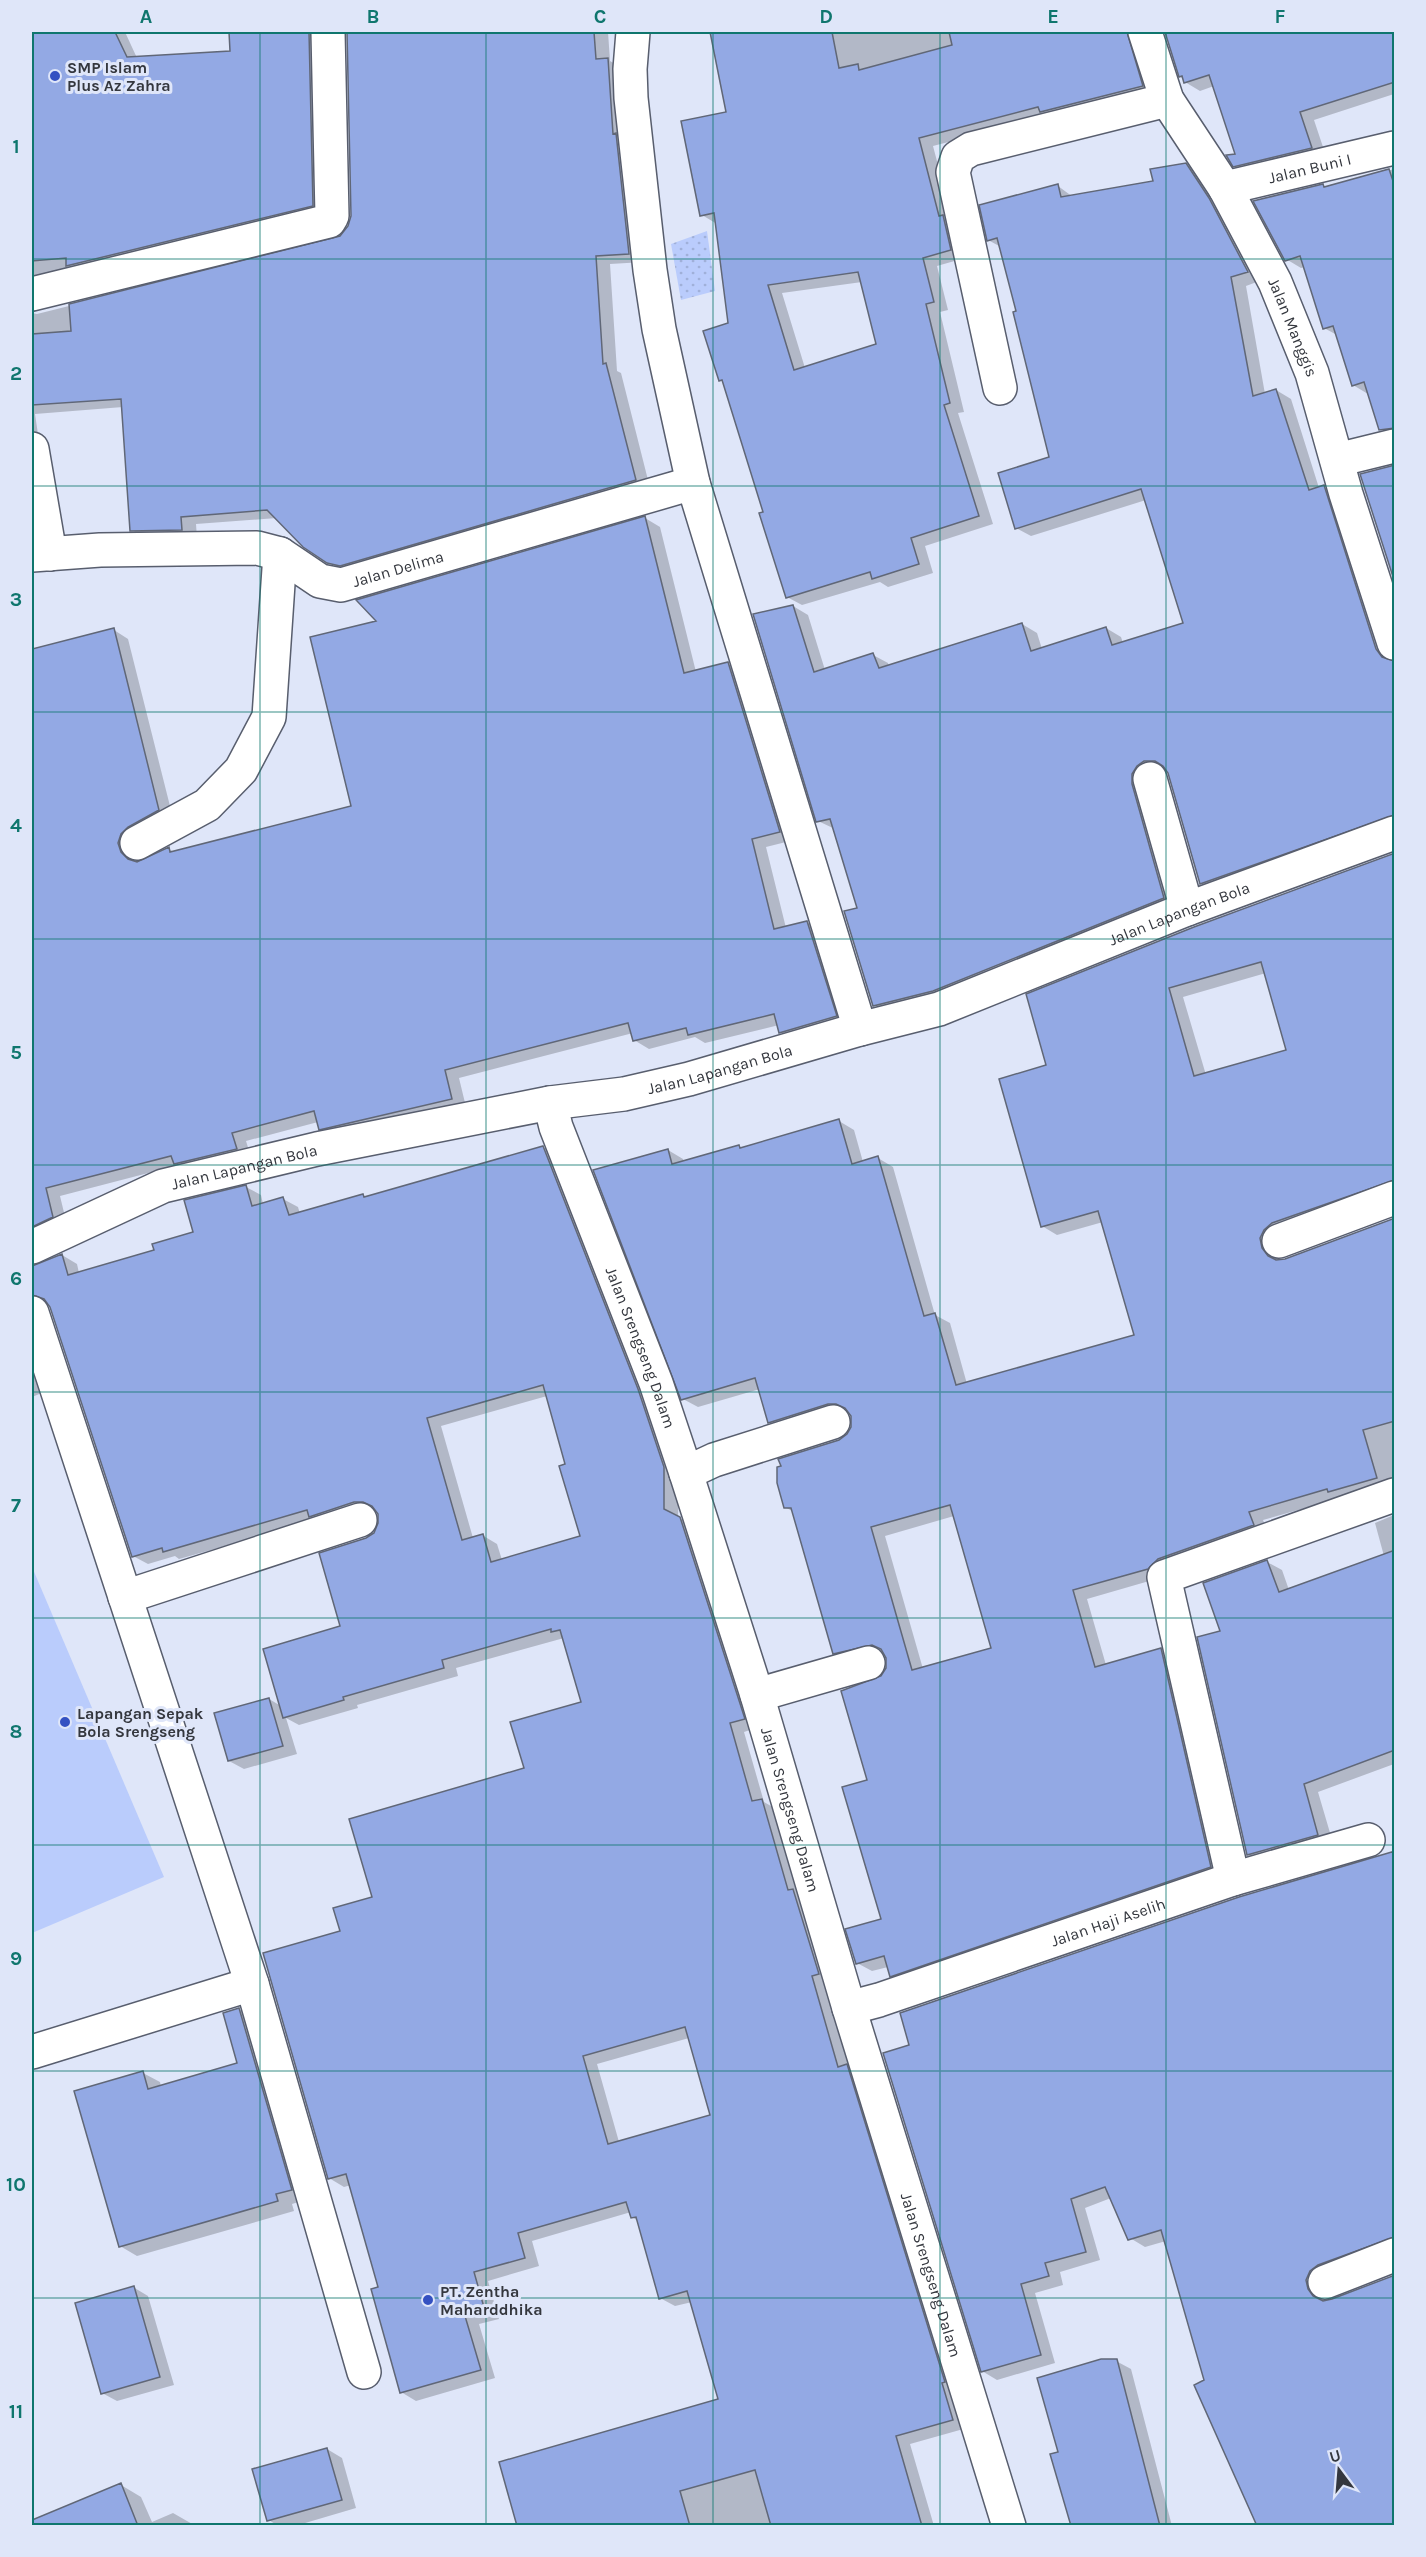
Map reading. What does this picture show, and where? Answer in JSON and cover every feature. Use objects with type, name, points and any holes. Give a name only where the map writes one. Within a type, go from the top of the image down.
[{"type":"street","points":[[32,294],[329,221],[332,216],[328,32]]},
{"type":"street","points":[[633,32],[630,69],[632,98],[650,270],[663,348],[693,483],[860,1029]]},
{"type":"street","name":"Jalan Manggis","points":[[1145,32],[1167,100],[1225,188],[1275,282],[1312,373],[1395,643]]},
{"type":"street","points":[[1000,388],[953,172],[958,157],[971,149],[1167,100]]},
{"type":"street","name":"Jalan Buni I","points":[[1225,188],[1395,148]]},
{"type":"street","points":[[1337,460],[1395,446]]},
{"type":"street","points":[[32,449],[41,555]]},
{"type":"street","name":"Jalan Delima","points":[[41,555],[99,550],[257,548],[280,554],[320,581],[341,585],[693,483]]},
{"type":"street","points":[[137,843],[207,805],[241,770],[269,717],[280,554]]},
{"type":"street","points":[[1150,779],[1187,909]]},
{"type":"street","name":"Jalan Lapangan Bola","points":[[32,1247],[163,1186],[317,1149],[550,1103],[624,1094],[688,1079],[860,1029],[939,1009],[1187,909],[1395,833]]},
{"type":"street","name":"Jalan Srengseng Dalam","points":[[550,1103],[556,1127],[656,1383],[686,1473],[757,1695],[849,2008],[1009,2526]]},
{"type":"street","points":[[1279,1241],[1395,1198]]},
{"type":"street","points":[[32,1313],[252,1984],[364,2372]]},
{"type":"street","points":[[686,1473],[714,1460],[833,1422]]},
{"type":"street","points":[[1233,1879],[1164,1577],[1395,1495]]},
{"type":"street","points":[[125,1597],[360,1520]]},
{"type":"street","points":[[757,1695],[868,1663]]},
{"type":"street","name":"Jalan Haji Aselih","points":[[849,2008],[879,2000],[1233,1879],[1368,1840]]},
{"type":"street","points":[[32,2052],[252,1984]]},
{"type":"street","points":[[1325,2282],[1395,2255]]},
{"type":"shaded area","points":[[707,231],[715,291],[681,300],[671,244]]},
{"type":"shaded area","name":"Lapangan Sepak Bola Srengseng","points":[[32,1567],[164,1877],[32,1933]]},
{"type":"building","points":[[32,32],[115,32],[127,57],[230,51],[229,32],[309,32],[313,206],[66,266],[66,258],[32,261]]},
{"type":"building","points":[[347,32],[594,32],[596,59],[608,58],[613,134],[616,133],[629,254],[596,256],[603,364],[606,363],[636,480],[340,566],[327,563],[303,547],[267,510],[181,517],[182,530],[130,531],[121,399],[32,405],[32,334],[71,331],[69,304],[340,236],[348,226],[351,216]]},
{"type":"building","points":[[710,32],[832,32],[839,68],[858,64],[859,70],[952,45],[949,32],[1127,32],[1143,86],[1040,112],[1038,107],[919,138],[939,216],[943,215],[951,250],[923,258],[934,302],[926,304],[950,403],[944,405],[979,516],[911,538],[919,564],[872,579],[870,572],[786,598],[759,513],[763,512],[722,380],[719,381],[703,331],[728,323],[714,213],[700,216],[681,121],[726,112]],"holes":[[[858,272],[876,344],[794,370],[768,285]]]},
{"type":"building","points":[[1165,32],[1395,32],[1395,82],[1300,112],[1312,148],[1233,167],[1226,155],[1235,154],[1209,75],[1184,83],[1182,76],[1179,77]]},
{"type":"building","points":[[1186,163],[1209,198],[1248,272],[1231,277],[1253,396],[1276,389],[1309,490],[1324,485],[1376,649],[1382,657],[1395,661],[1395,815],[1200,884],[1168,773],[1155,761],[1144,761],[1132,774],[1132,784],[1164,898],[933,991],[873,1006],[844,911],[857,908],[830,819],[816,822],[753,614],[793,605],[814,672],[873,653],[879,668],[1022,623],[1031,651],[1106,627],[1112,645],[1183,623],[1141,489],[1015,529],[998,473],[1049,457],[997,238],[987,241],[979,205],[1058,184],[1061,197],[1153,181],[1150,169]]},
{"type":"building","points":[[1389,169],[1395,187],[1395,428],[1379,430],[1364,382],[1352,386],[1333,326],[1323,329],[1300,256],[1285,261],[1253,201],[1323,184],[1324,187]]},
{"type":"building","points":[[1395,465],[1395,583],[1360,474]]},
{"type":"building","points":[[645,516],[684,673],[728,662],[780,832],[752,839],[774,929],[807,921],[837,1016],[779,1033],[774,1014],[688,1035],[686,1028],[633,1041],[628,1023],[445,1070],[452,1099],[319,1130],[314,1111],[232,1133],[237,1149],[174,1164],[171,1156],[46,1188],[53,1217],[32,1227],[32,649],[114,628],[159,810],[128,827],[121,834],[118,843],[121,852],[128,859],[137,862],[169,847],[170,852],[351,806],[310,637],[376,621],[356,600]]},
{"type":"building","points":[[1395,853],[1395,1180],[1272,1223],[1264,1230],[1260,1238],[1262,1248],[1268,1256],[1276,1260],[1285,1259],[1395,1218],[1395,1421],[1363,1430],[1377,1478],[1328,1492],[1327,1489],[1249,1512],[1254,1525],[1158,1559],[1148,1569],[1073,1590],[1095,1667],[1161,1648],[1211,1867],[890,1977],[884,1956],[856,1964],[845,1929],[881,1919],[842,1787],[867,1780],[841,1691],[881,1676],[886,1668],[886,1658],[881,1649],[872,1645],[833,1654],[791,1508],[784,1508],[777,1483],[777,1467],[781,1466],[778,1459],[839,1440],[847,1434],[851,1427],[851,1416],[845,1408],[836,1404],[828,1404],[768,1423],[755,1378],[681,1400],[593,1170],[668,1149],[672,1164],[739,1145],[740,1148],[839,1119],[852,1164],[878,1156],[924,1316],[935,1313],[956,1385],[1134,1335],[1098,1211],[1041,1227],[999,1079],[1046,1065],[1026,994],[1194,927]],"holes":[[[1261,962],[1286,1050],[1194,1076],[1169,988]],[[950,1505],[991,1648],[912,1670],[871,1527]]]},
{"type":"building","points":[[543,1146],[638,1389],[664,1467],[664,1509],[680,1517],[745,1719],[730,1723],[752,1801],[762,1799],[788,1890],[793,1889],[819,1974],[812,1976],[838,2067],[847,2064],[945,2382],[942,2383],[953,2420],[896,2436],[922,2526],[771,2526],[755,2470],[680,2491],[690,2526],[517,2526],[499,2462],[718,2399],[687,2291],[659,2299],[636,2217],[631,2218],[626,2202],[518,2233],[525,2258],[474,2272],[485,2311],[465,2316],[481,2370],[400,2393],[371,2289],[378,2287],[346,2174],[328,2179],[263,1953],[340,1931],[333,1908],[372,1897],[349,1819],[524,1768],[510,1722],[581,1702],[560,1630],[551,1632],[551,1629],[442,1660],[444,1668],[343,1697],[344,1700],[283,1718],[263,1649],[340,1626],[319,1553],[366,1538],[374,1533],[378,1523],[378,1514],[372,1506],[363,1502],[354,1502],[309,1517],[307,1510],[163,1552],[162,1548],[132,1557],[50,1307],[44,1299],[32,1295],[32,1266],[62,1254],[68,1275],[154,1250],[152,1244],[193,1232],[184,1200],[246,1185],[252,1206],[283,1197],[289,1215],[363,1194],[364,1197]],"holes":[[[543,1385],[565,1464],[559,1466],[580,1536],[491,1562],[483,1534],[462,1540],[427,1418]],[[685,2027],[710,2115],[608,2144],[583,2056]]]},
{"type":"building","points":[[1395,1550],[1395,1750],[1304,1784],[1318,1835],[1247,1855],[1197,1637],[1220,1631],[1203,1583],[1267,1560],[1279,1592]]},
{"type":"building","points":[[269,1698],[283,1746],[228,1761],[214,1713]]},
{"type":"building","points":[[1395,1851],[1395,2237],[1318,2265],[1310,2271],[1306,2280],[1313,2296],[1323,2301],[1395,2275],[1395,2526],[1257,2526],[1194,2385],[1204,2380],[1161,2230],[1128,2240],[1105,2187],[1071,2199],[1086,2252],[1045,2263],[1049,2276],[1021,2284],[1041,2355],[981,2372],[883,2053],[909,2045],[900,2013],[1239,1897]]},
{"type":"building","points":[[239,2008],[292,2190],[276,2194],[278,2201],[119,2247],[74,2091],[143,2071],[148,2089],[237,2063],[223,2013]]},
{"type":"building","points":[[134,2286],[160,2377],[101,2394],[75,2303]]},
{"type":"building","points":[[1101,2359],[1117,2359],[1160,2526],[1071,2526],[1050,2454],[1058,2452],[1037,2378]]},
{"type":"building","points":[[327,2448],[342,2500],[267,2521],[252,2469]]},
{"type":"building","points":[[121,2483],[138,2526],[32,2526],[32,2520]]},
{"type":"place","name":"SMP Islam Plus Az Zahra","points":[[55,76]]},
{"type":"place","name":"Lapangan Sepak Bola Srengseng","points":[[65,1722]]},
{"type":"place","name":"PT. Zentha Maharddhika","points":[[428,2300]]}]
